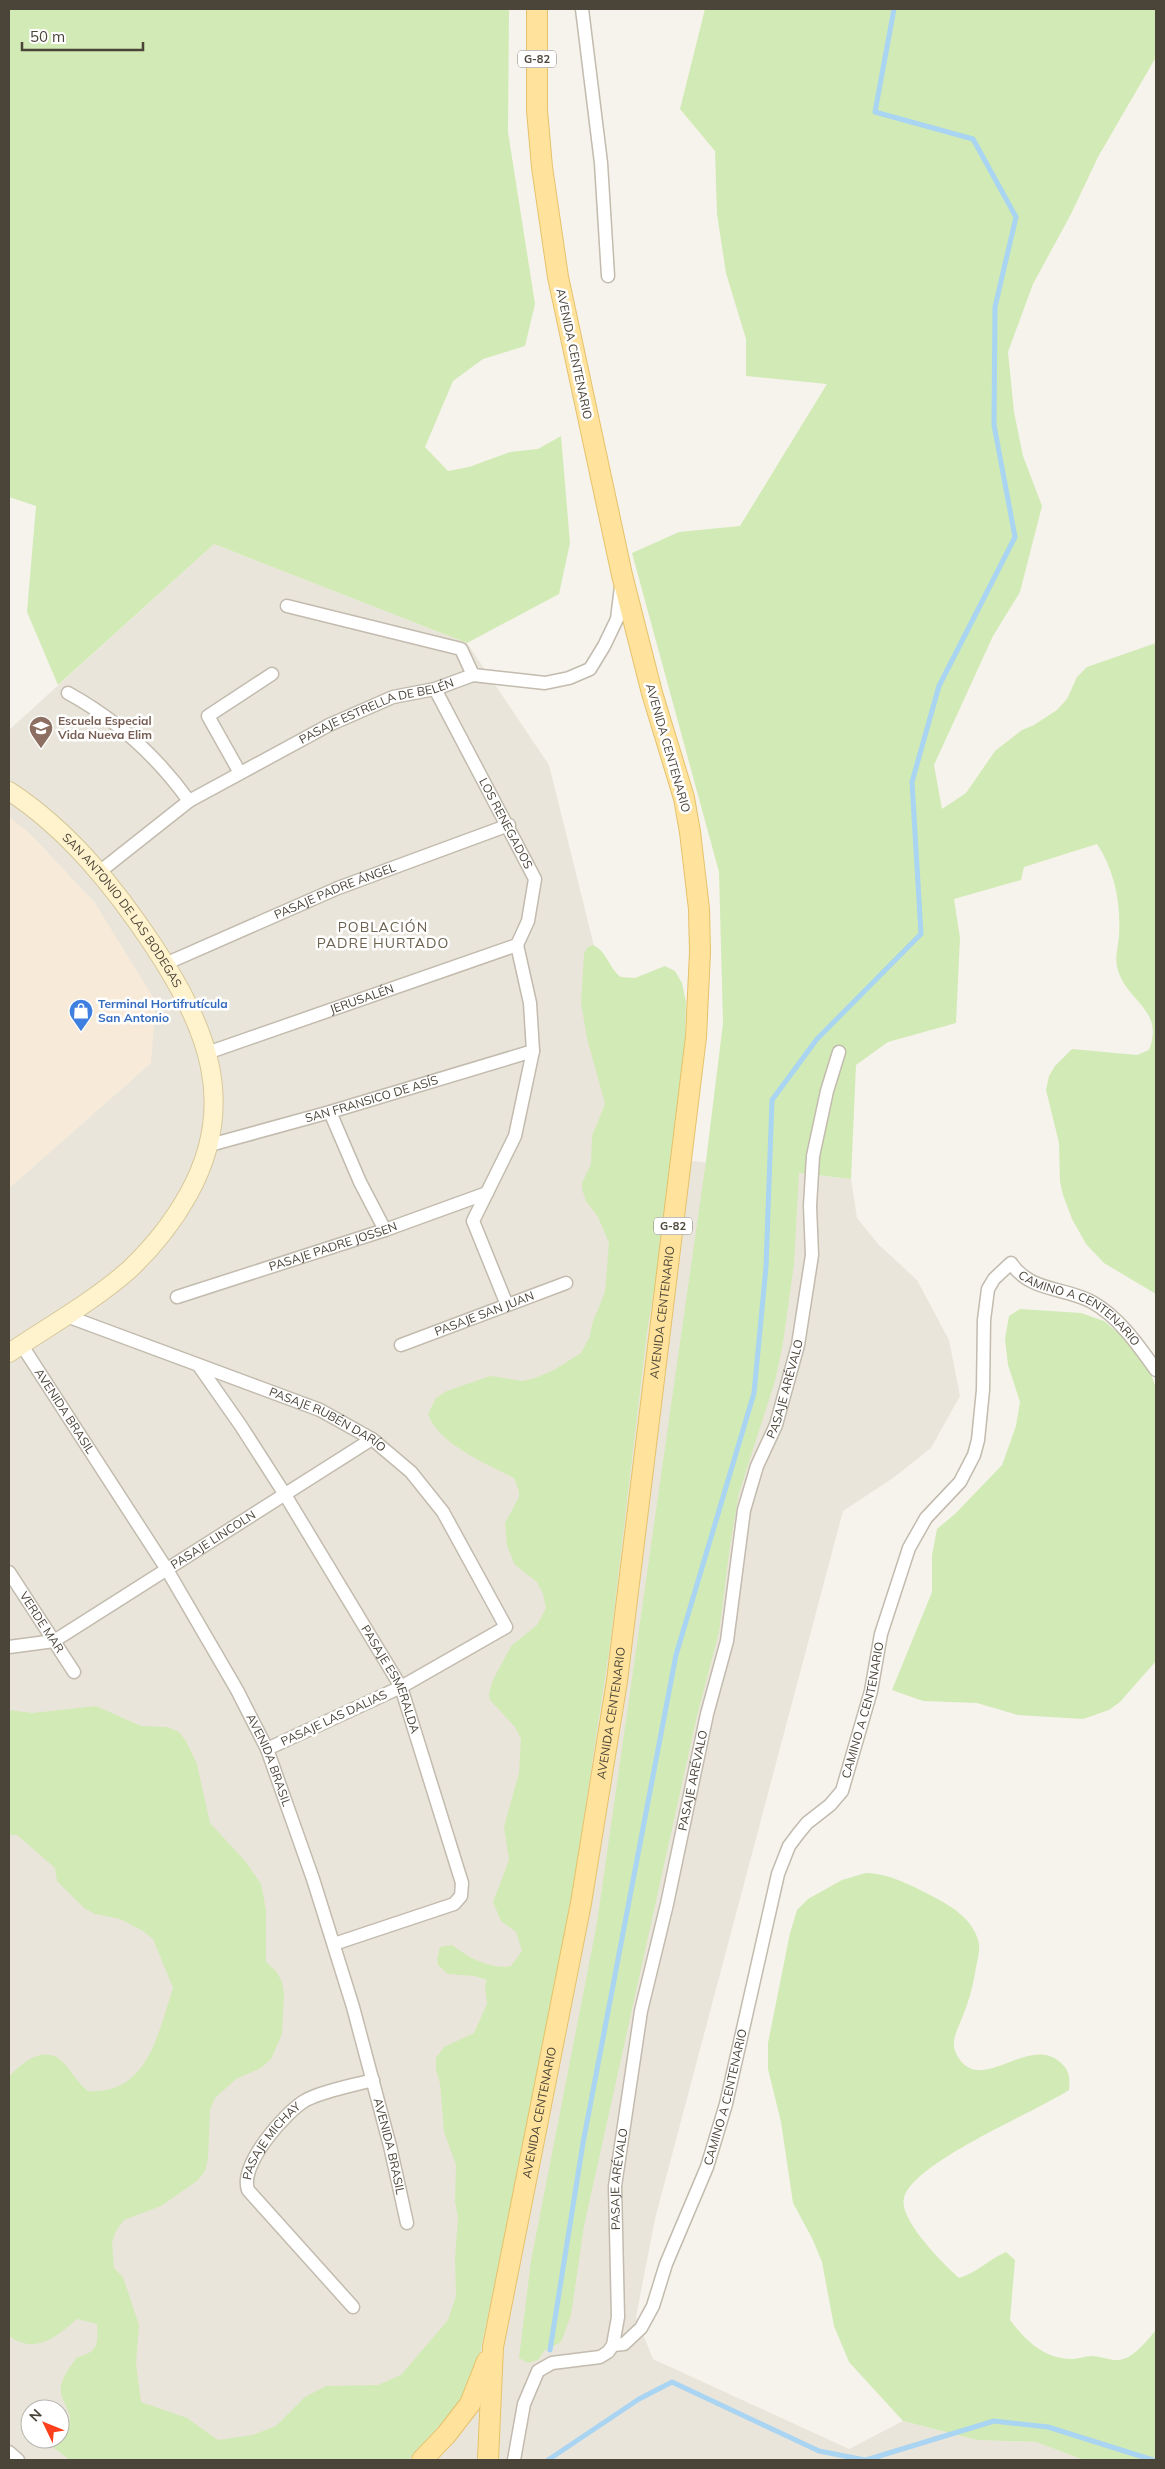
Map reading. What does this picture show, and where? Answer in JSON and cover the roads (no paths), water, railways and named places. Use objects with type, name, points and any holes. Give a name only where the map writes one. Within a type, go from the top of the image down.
[{"type":"main road","name":"AVENIDA CENTENARIO","points":[[488,2460],[493,2347],[581,1903],[617,1681],[696,1037],[700,935],[690,832],[684,798],[652,693],[622,575],[558,277],[542,167],[537,110],[537,9]]},
{"type":"main road","points":[[422,2460],[446,2435],[470,2404],[493,2347]]},
{"type":"street","points":[[582,9],[601,164],[608,276]]},
{"type":"street","name":"PASAJE ESTRELLA DE BELÉN","points":[[98,873],[188,801],[329,725],[393,697],[435,689],[473,675],[546,683],[569,678],[590,669],[617,619],[622,575]]},
{"type":"street","points":[[286,606],[462,649],[473,675]]},
{"type":"street","points":[[240,773],[208,716],[272,674]]},
{"type":"street","name":"LOS RENEGADOS","points":[[435,689],[509,826],[535,879],[528,921],[517,945]]},
{"type":"street","points":[[68,694],[103,714],[139,742],[174,780],[188,801]]},
{"type":"street","name":"SAN ANTONIO DE LAS BODEGAS","points":[[9,791],[47,820],[98,873],[134,917],[165,964],[193,1014],[207,1053],[214,1100],[210,1145],[199,1173],[182,1206],[149,1249],[108,1286],[15,1349]]},
{"type":"street","name":"PASAJE PADRE ÁNGEL","points":[[165,964],[338,888],[509,826]]},
{"type":"street","points":[[507,1305],[473,1221],[515,1136],[533,1051],[530,1004],[517,945]]},
{"type":"street","name":"JERUSALÉN","points":[[207,1053],[517,945]]},
{"type":"street","name":"SAN FRANSICO DE ASÍS","points":[[210,1145],[330,1112],[533,1051]]},
{"type":"street","name":"PASAJE ARÉVALO","points":[[613,2345],[618,2318],[616,2186],[641,2011],[667,1904],[707,1714],[727,1641],[744,1510],[757,1466],[776,1425],[798,1345],[812,1256],[810,1198],[813,1156],[827,1091],[839,1052]]},
{"type":"street","points":[[330,1112],[360,1182],[385,1230]]},
{"type":"street","name":"PASAJE PADRE JOSSEN","points":[[177,1297],[385,1230],[487,1193]]},
{"type":"street","name":"CAMINO A CENTENARIO","points":[[613,2345],[624,2344],[637,2332],[648,2317],[672,2250],[697,2195],[726,2104],[780,1867],[798,1834],[807,1823],[836,1799],[847,1780],[855,1741],[871,1691],[881,1634],[909,1548],[926,1518],[960,1482],[974,1455],[978,1440],[984,1390],[984,1320],[988,1289],[994,1278],[1011,1263],[1018,1273],[1029,1281],[1081,1296],[1107,1312],[1156,1370]]},
{"type":"street","name":"PASAJE SAN JUAN","points":[[401,1345],[566,1283]]},
{"type":"street","name":"PASAJE RUBÉN DARÍO","points":[[64,1316],[320,1410],[372,1439],[411,1472],[443,1512],[506,1627]]},
{"type":"street","name":"AVENIDA BRASIL","points":[[15,1349],[166,1568],[237,1690],[267,1749],[334,1944],[373,2080],[407,2223]]},
{"type":"street","name":"PASAJE ESMERALDA","points":[[199,1366],[241,1426],[284,1493],[401,1687],[462,1883],[461,1896],[454,1904],[334,1944]]},
{"type":"street","name":"PASAJE LINCOLN","points":[[54,1641],[284,1493],[372,1439]]},
{"type":"street","name":"VERDE MAR","points":[[9,1572],[74,1672]]},
{"type":"street","name":"PASAJE LAS DALIAS","points":[[267,1749],[401,1687],[506,1627]]},
{"type":"street","points":[[9,1647],[54,1641]]},
{"type":"street","name":"PASAJE MICHAY","points":[[353,2307],[248,2190],[246,2179],[256,2155],[271,2134],[298,2106],[316,2096],[373,2080]]},
{"type":"street","points":[[514,2460],[524,2404],[538,2371],[552,2363],[600,2356],[608,2352],[613,2345]]},
{"type":"street","points":[[9,2452],[18,2460]]},
{"type":"waterway","points":[[550,2350],[583,2143],[676,1655],[754,1393],[766,1267],[772,1100],[817,1039],[921,934],[912,782],[939,686],[1015,537],[994,425],[995,307],[1016,217],[973,139],[875,112],[894,9]]},
{"type":"waterway","points":[[548,2460],[639,2399],[672,2382],[819,2451],[865,2460]]},
{"type":"waterway","points":[[866,2460],[994,2421],[1048,2427],[1153,2460]]},
{"type":"place","name":"Escuela Especial Vida Nueva Elim","points":[[41,749]]},
{"type":"place","name":"Terminal Hortifrutícula San Antonio","points":[[81,1032]]},
{"type":"district","name":"POBLACIÓN PADRE HURTADO","points":[[383,936]]}]
